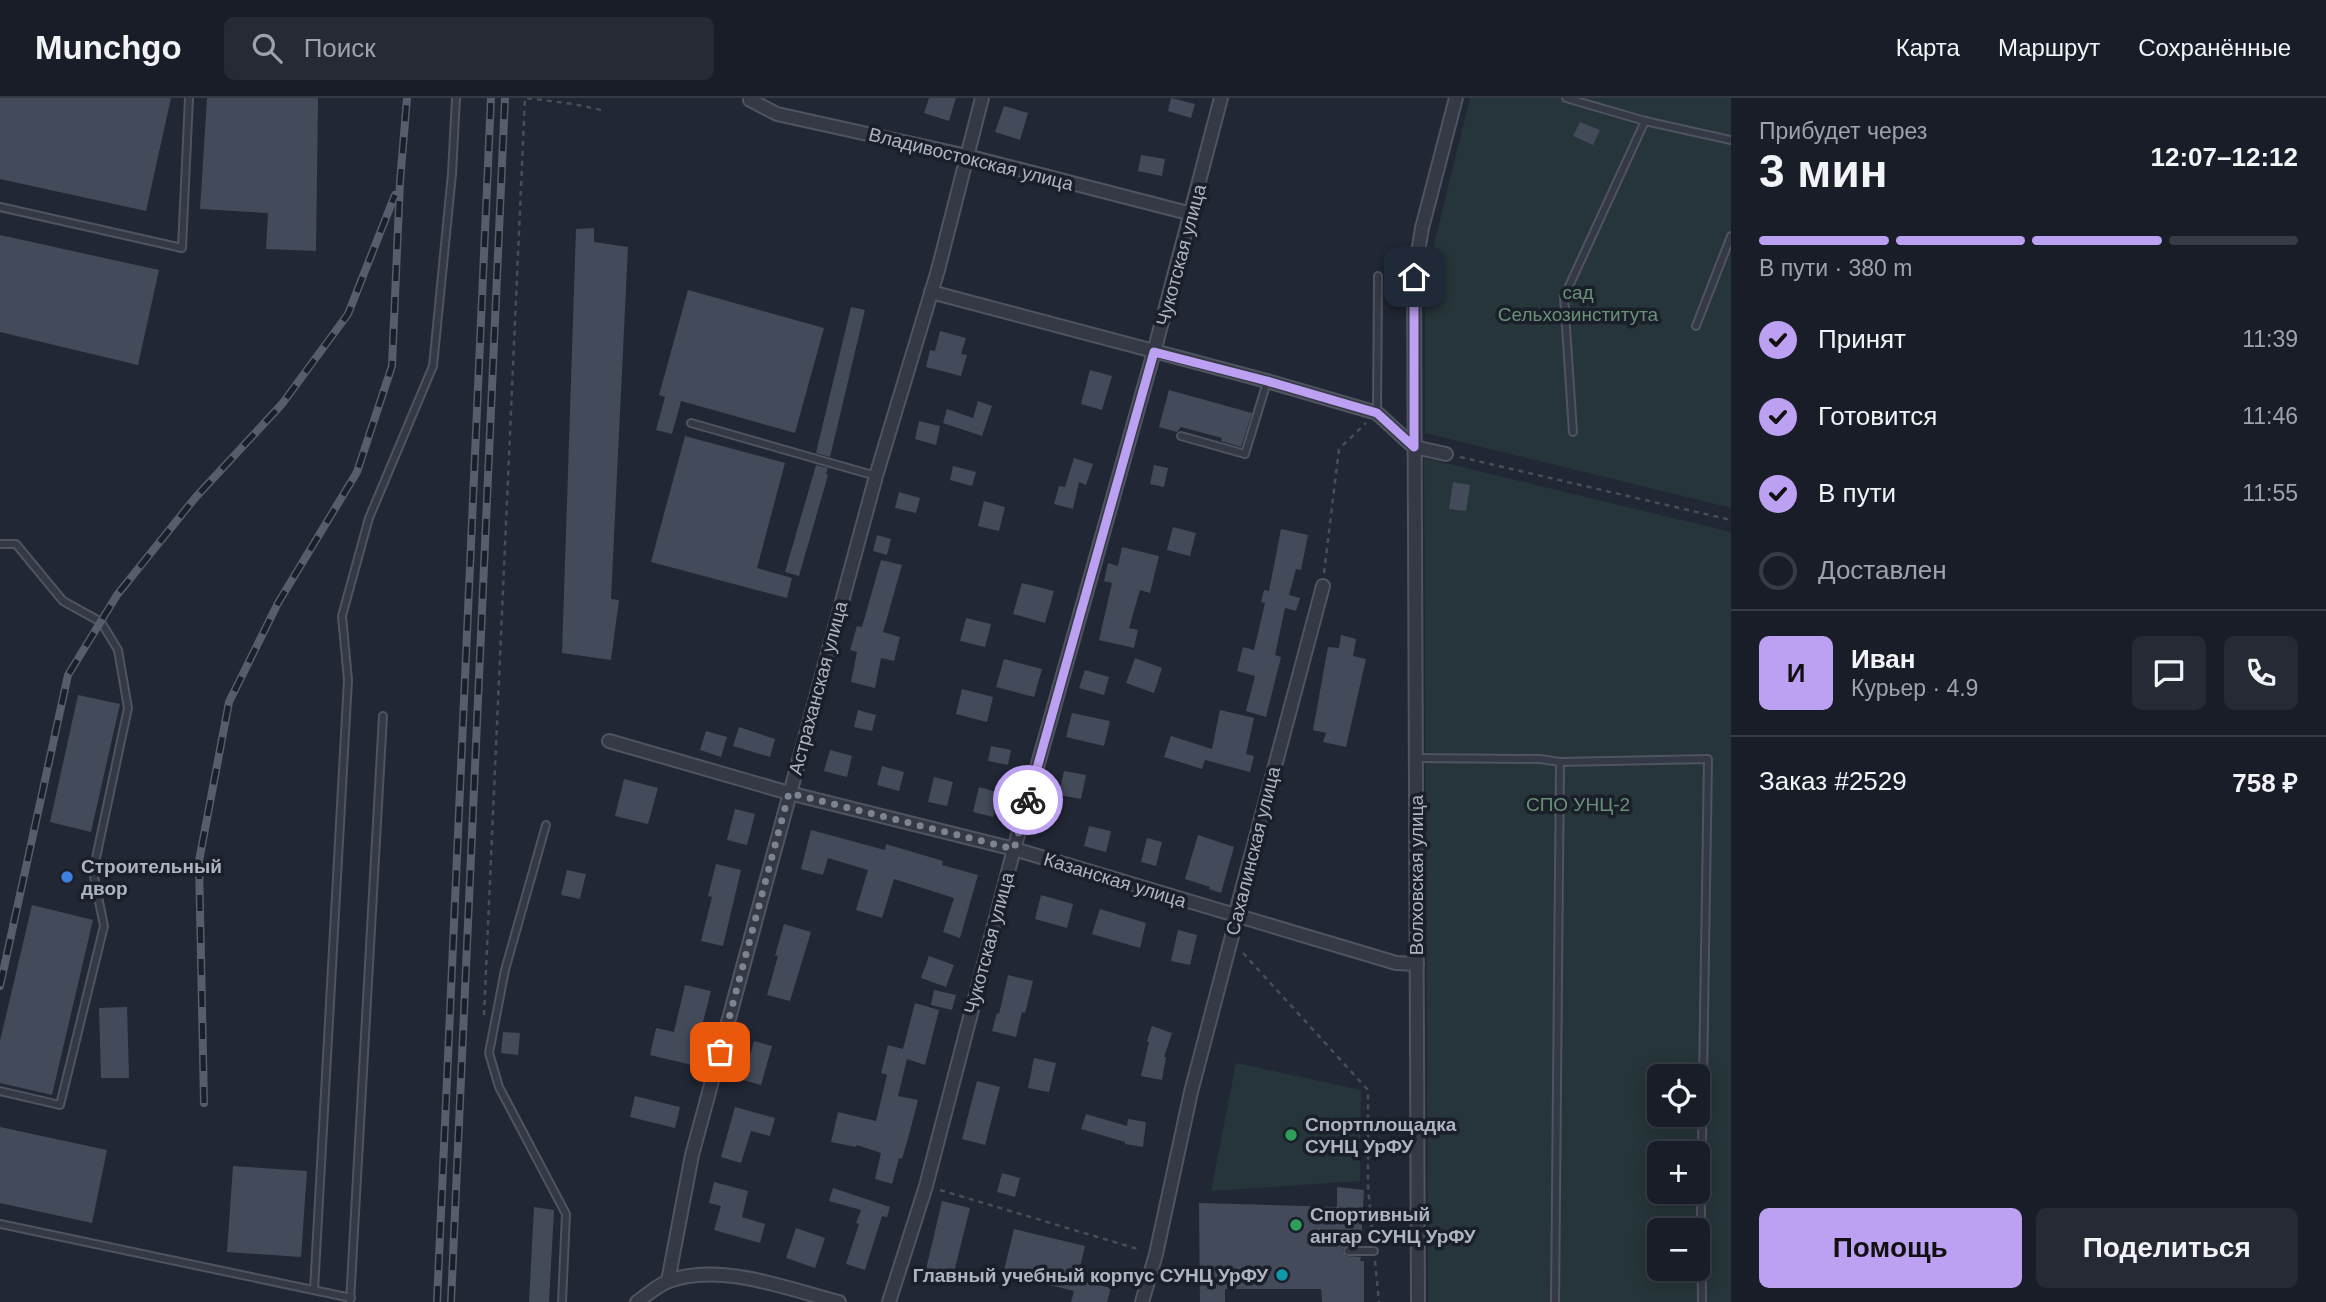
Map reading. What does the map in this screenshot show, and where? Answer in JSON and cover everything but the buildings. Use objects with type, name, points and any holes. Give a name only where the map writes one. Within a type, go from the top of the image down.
[{"type":"street","name":"Астраханская улица","points":[[668,1282],[692,1155],[789,793],[876,476],[931,292],[982,98]]},
{"type":"street","name":"Чукотская улица","points":[[890,1302],[926,1186],[1014,849],[1154,352],[1222,98]]},
{"type":"street","points":[[1414,447],[1414,277],[1422,228],[1456,98]]},
{"type":"street","name":"Владивостокская улица","points":[[750,100],[777,114],[967,156],[1192,214]]},
{"type":"street","points":[[931,292],[1377,413],[1414,447],[1446,454]]},
{"type":"street","name":"Волховская улица","points":[[1414,447],[1419,1302]]},
{"type":"street","name":"Сахалинская улица","points":[[1142,1302],[1156,1255],[1191,1092],[1235,916],[1323,586]]},
{"type":"street","name":"Казанская улица","points":[[609,741],[789,793],[1014,849],[1396,963],[1417,964]]},
{"type":"street","points":[[637,1302],[668,1282],[709,1273],[756,1281],[839,1302]]},
{"type":"lane","points":[[0,207],[182,248],[189,98]]},
{"type":"lane","points":[[314,1290],[348,680],[342,616],[369,518],[433,366],[452,174],[456,98]]},
{"type":"lane","points":[[1566,98],[1645,121],[1731,140]]},
{"type":"lane","points":[[1573,432],[1564,297],[1645,121]]},
{"type":"lane","points":[[1696,326],[1731,236]]},
{"type":"lane","points":[[1377,413],[1378,276]]},
{"type":"lane","points":[[1181,436],[1245,454],[1267,381]]},
{"type":"lane","points":[[691,423],[876,476]]},
{"type":"lane","points":[[0,544],[16,544],[63,601],[101,622],[118,650],[128,708],[93,872],[104,926],[60,1105],[0,1091]]},
{"type":"lane","points":[[0,1224],[314,1290],[350,1300],[383,716]]},
{"type":"lane","points":[[1416,758],[1540,759],[1560,762],[1708,759],[1702,1302]]},
{"type":"lane","points":[[1555,1302],[1560,762]]},
{"type":"lane","points":[[546,825],[505,970],[489,1053],[499,1087],[566,1214],[562,1302]]},
{"type":"lane","points":[[1348,1251],[1374,1251]]},
{"type":"path","points":[[483,1025],[526,98],[606,111]]},
{"type":"path","points":[[1323,586],[1339,449],[1377,413]]},
{"type":"path","points":[[1446,454],[1731,520]]},
{"type":"path","points":[[1232,936],[1244,956],[1368,1090],[1368,1187],[1379,1302]]},
{"type":"path","points":[[926,1186],[1156,1255]]},
{"type":"green space","name":"сад Сельхозинститута","points":[[1470,98],[1731,98],[1731,508],[1425,433],[1425,281]]},
{"type":"green space","name":"СПО УНЦ-2","points":[[1424,458],[1731,532],[1731,1302],[1428,1302]]},
{"type":"green space","name":"Спортплощадка СУНЦ УрФУ","points":[[1236,1063],[1361,1090],[1360,1181],[1211,1191]]},
{"type":"railway","points":[[204,1103],[199,861],[229,702],[278,603],[357,472],[392,366],[400,182],[407,98]]},
{"type":"railway","points":[[437,1302],[491,98]]},
{"type":"railway","points":[[451,1302],[505,98]]},
{"type":"railway","points":[[0,986],[68,675],[117,595],[195,498],[282,404],[348,314],[395,195]]},
{"type":"way so far","points":[[720,1052],[789,793],[1014,849],[1028,800]]},
{"type":"place","name":"Строительный двор","points":[[67,877]]},
{"type":"place","name":"Спортплощадка СУНЦ УрФУ","points":[[1291,1135]]},
{"type":"place","name":"Спортивный ангар СУНЦ УрФУ","points":[[1296,1225]]},
{"type":"place","name":"Главный учебный корпус СУНЦ УрФУ","points":[[1282,1275]]},
{"type":"route","points":[[1028,800],[1154,352],[1377,413],[1414,447],[1414,277]]}]
